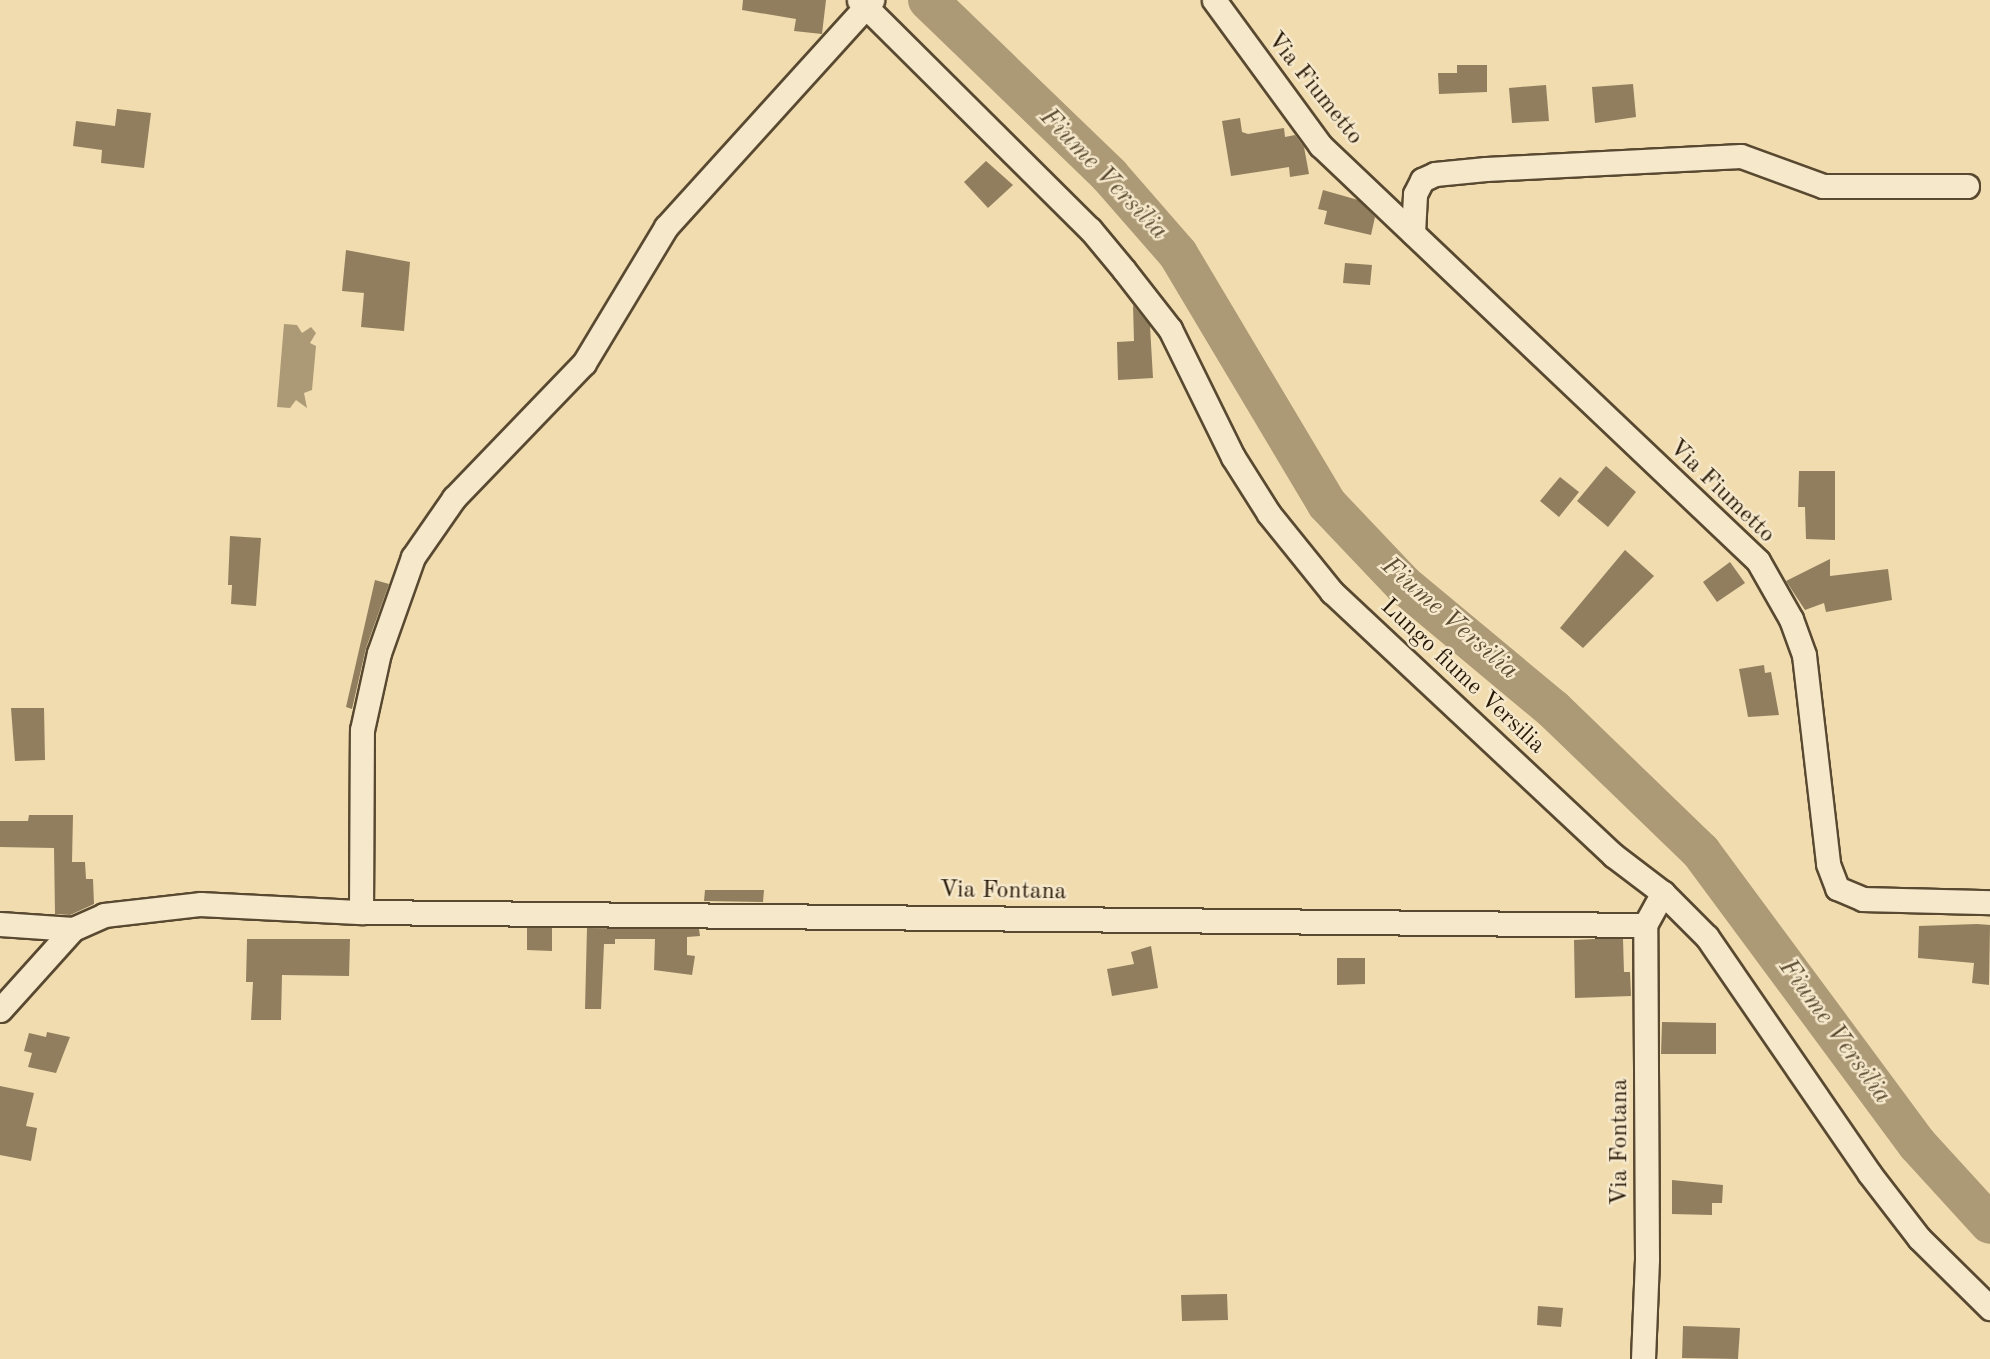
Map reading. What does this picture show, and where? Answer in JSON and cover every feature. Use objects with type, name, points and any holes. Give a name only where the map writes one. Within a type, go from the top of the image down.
[{"type":"street","name":"Via Fiumetto","points":[[1214,0],[1320,145],[1758,561],[1791,619],[1804,655],[1828,864],[1838,888],[1863,899],[1990,902]]},
{"type":"street","points":[[361,912],[362,730],[379,653],[413,557],[454,498],[584,363],[666,227],[865,2]]},
{"type":"street","name":"Lungo fiume Versilia","points":[[865,2],[1090,229],[1124,270],[1170,329],[1233,457],[1269,514],[1332,592],[1613,855],[1663,892],[1707,937],[1869,1173],[1919,1238],[1990,1308]]},
{"type":"street","points":[[1413,233],[1415,194],[1422,180],[1435,174],[1486,169],[1741,156],[1823,186],[1967,186]]},
{"type":"street","name":"Via Fontana","points":[[1643,1359],[1647,1245],[1645,925],[1663,892]]},
{"type":"street","name":"Via Fontana","points":[[73,929],[104,915],[201,904],[361,912],[1645,925]]},
{"type":"street","points":[[0,924],[73,929]]},
{"type":"street","points":[[0,1010],[73,929]]},
{"type":"shaded area","points":[[284,324],[297,325],[302,333],[311,327],[316,333],[310,343],[316,346],[312,390],[304,393],[307,408],[296,400],[290,408],[277,407]]},
{"type":"building","points":[[743,0],[826,0],[822,34],[794,31],[796,19],[742,10]]},
{"type":"building","points":[[1457,65],[1487,65],[1487,92],[1439,94],[1438,73],[1457,73]]},
{"type":"building","points":[[1633,84],[1636,117],[1595,123],[1592,87]]},
{"type":"building","points":[[1546,85],[1549,121],[1512,123],[1509,88]]},
{"type":"building","points":[[117,109],[151,113],[144,168],[101,163],[102,150],[73,146],[76,121],[115,126]]},
{"type":"building","points":[[1240,118],[1242,132],[1248,134],[1284,128],[1285,137],[1295,135],[1304,147],[1309,174],[1290,177],[1289,167],[1231,176],[1222,121]]},
{"type":"building","points":[[986,161],[1013,185],[988,208],[964,182]]},
{"type":"building","points":[[1323,190],[1358,200],[1375,217],[1371,235],[1324,224],[1327,211],[1318,209]]},
{"type":"building","points":[[346,250],[410,262],[404,331],[361,327],[364,293],[342,291]]},
{"type":"building","points":[[1345,263],[1372,265],[1370,285],[1343,283]]},
{"type":"building","points":[[1133,305],[1150,326],[1153,378],[1118,380],[1117,342],[1134,341]]},
{"type":"building","points":[[1606,466],[1636,492],[1608,527],[1577,501]]},
{"type":"building","points":[[1799,471],[1835,471],[1835,540],[1806,539],[1805,507],[1798,507]]},
{"type":"building","points":[[1560,477],[1579,492],[1559,517],[1540,501]]},
{"type":"building","points":[[230,536],[261,538],[256,606],[231,604],[232,585],[228,585]]},
{"type":"building","points":[[1625,550],[1654,576],[1583,648],[1560,628]]},
{"type":"building","points":[[1830,559],[1830,576],[1888,569],[1892,600],[1826,612],[1824,603],[1805,610],[1786,581]]},
{"type":"building","points":[[1730,562],[1745,583],[1717,602],[1703,582]]},
{"type":"building","points":[[375,580],[389,584],[366,648],[352,709],[346,707]]},
{"type":"building","points":[[1764,665],[1765,673],[1771,672],[1779,715],[1748,717],[1739,669]]},
{"type":"building","points":[[11,708],[44,708],[45,760],[15,761]]},
{"type":"building","points":[[29,815],[73,815],[72,862],[85,862],[86,879],[93,879],[94,904],[70,915],[55,914],[54,848],[0,847],[0,821],[28,821]]},
{"type":"building","points":[[705,890],[764,890],[763,902],[704,901]]},
{"type":"building","points":[[1990,925],[1989,985],[1972,983],[1974,963],[1918,958],[1919,926]]},
{"type":"building","points":[[527,928],[552,928],[552,951],[527,950]]},
{"type":"building","points":[[587,928],[699,929],[700,936],[687,937],[687,955],[695,956],[692,975],[654,970],[655,939],[615,939],[615,944],[604,944],[601,1009],[585,1009]]},
{"type":"building","points":[[247,939],[350,939],[349,976],[282,975],[281,1020],[251,1020],[253,982],[246,982]]},
{"type":"building","points":[[1623,939],[1624,972],[1630,972],[1631,996],[1575,998],[1574,940]]},
{"type":"building","points":[[1151,946],[1158,988],[1112,996],[1107,969],[1134,964],[1131,952]]},
{"type":"building","points":[[1337,958],[1365,958],[1365,984],[1337,985]]},
{"type":"building","points":[[1662,1022],[1716,1023],[1716,1054],[1661,1054]]},
{"type":"building","points":[[47,1032],[70,1037],[56,1073],[28,1067],[32,1053],[24,1051],[29,1033],[46,1037]]},
{"type":"building","points":[[0,1086],[34,1093],[26,1126],[37,1128],[31,1161],[0,1155]]},
{"type":"building","points":[[1672,1180],[1723,1185],[1722,1203],[1712,1203],[1712,1215],[1672,1214]]},
{"type":"building","points":[[1227,1294],[1228,1320],[1182,1321],[1181,1295]]},
{"type":"building","points":[[1538,1306],[1563,1308],[1561,1327],[1537,1325]]},
{"type":"building","points":[[1683,1326],[1740,1328],[1738,1359],[1682,1358]]},
{"type":"waterway","name":"Fiume Versilia","points":[[928,0],[1110,176],[1178,254],[1327,504],[1404,585],[1553,709],[1701,852],[1917,1144],[1990,1224]]}]
